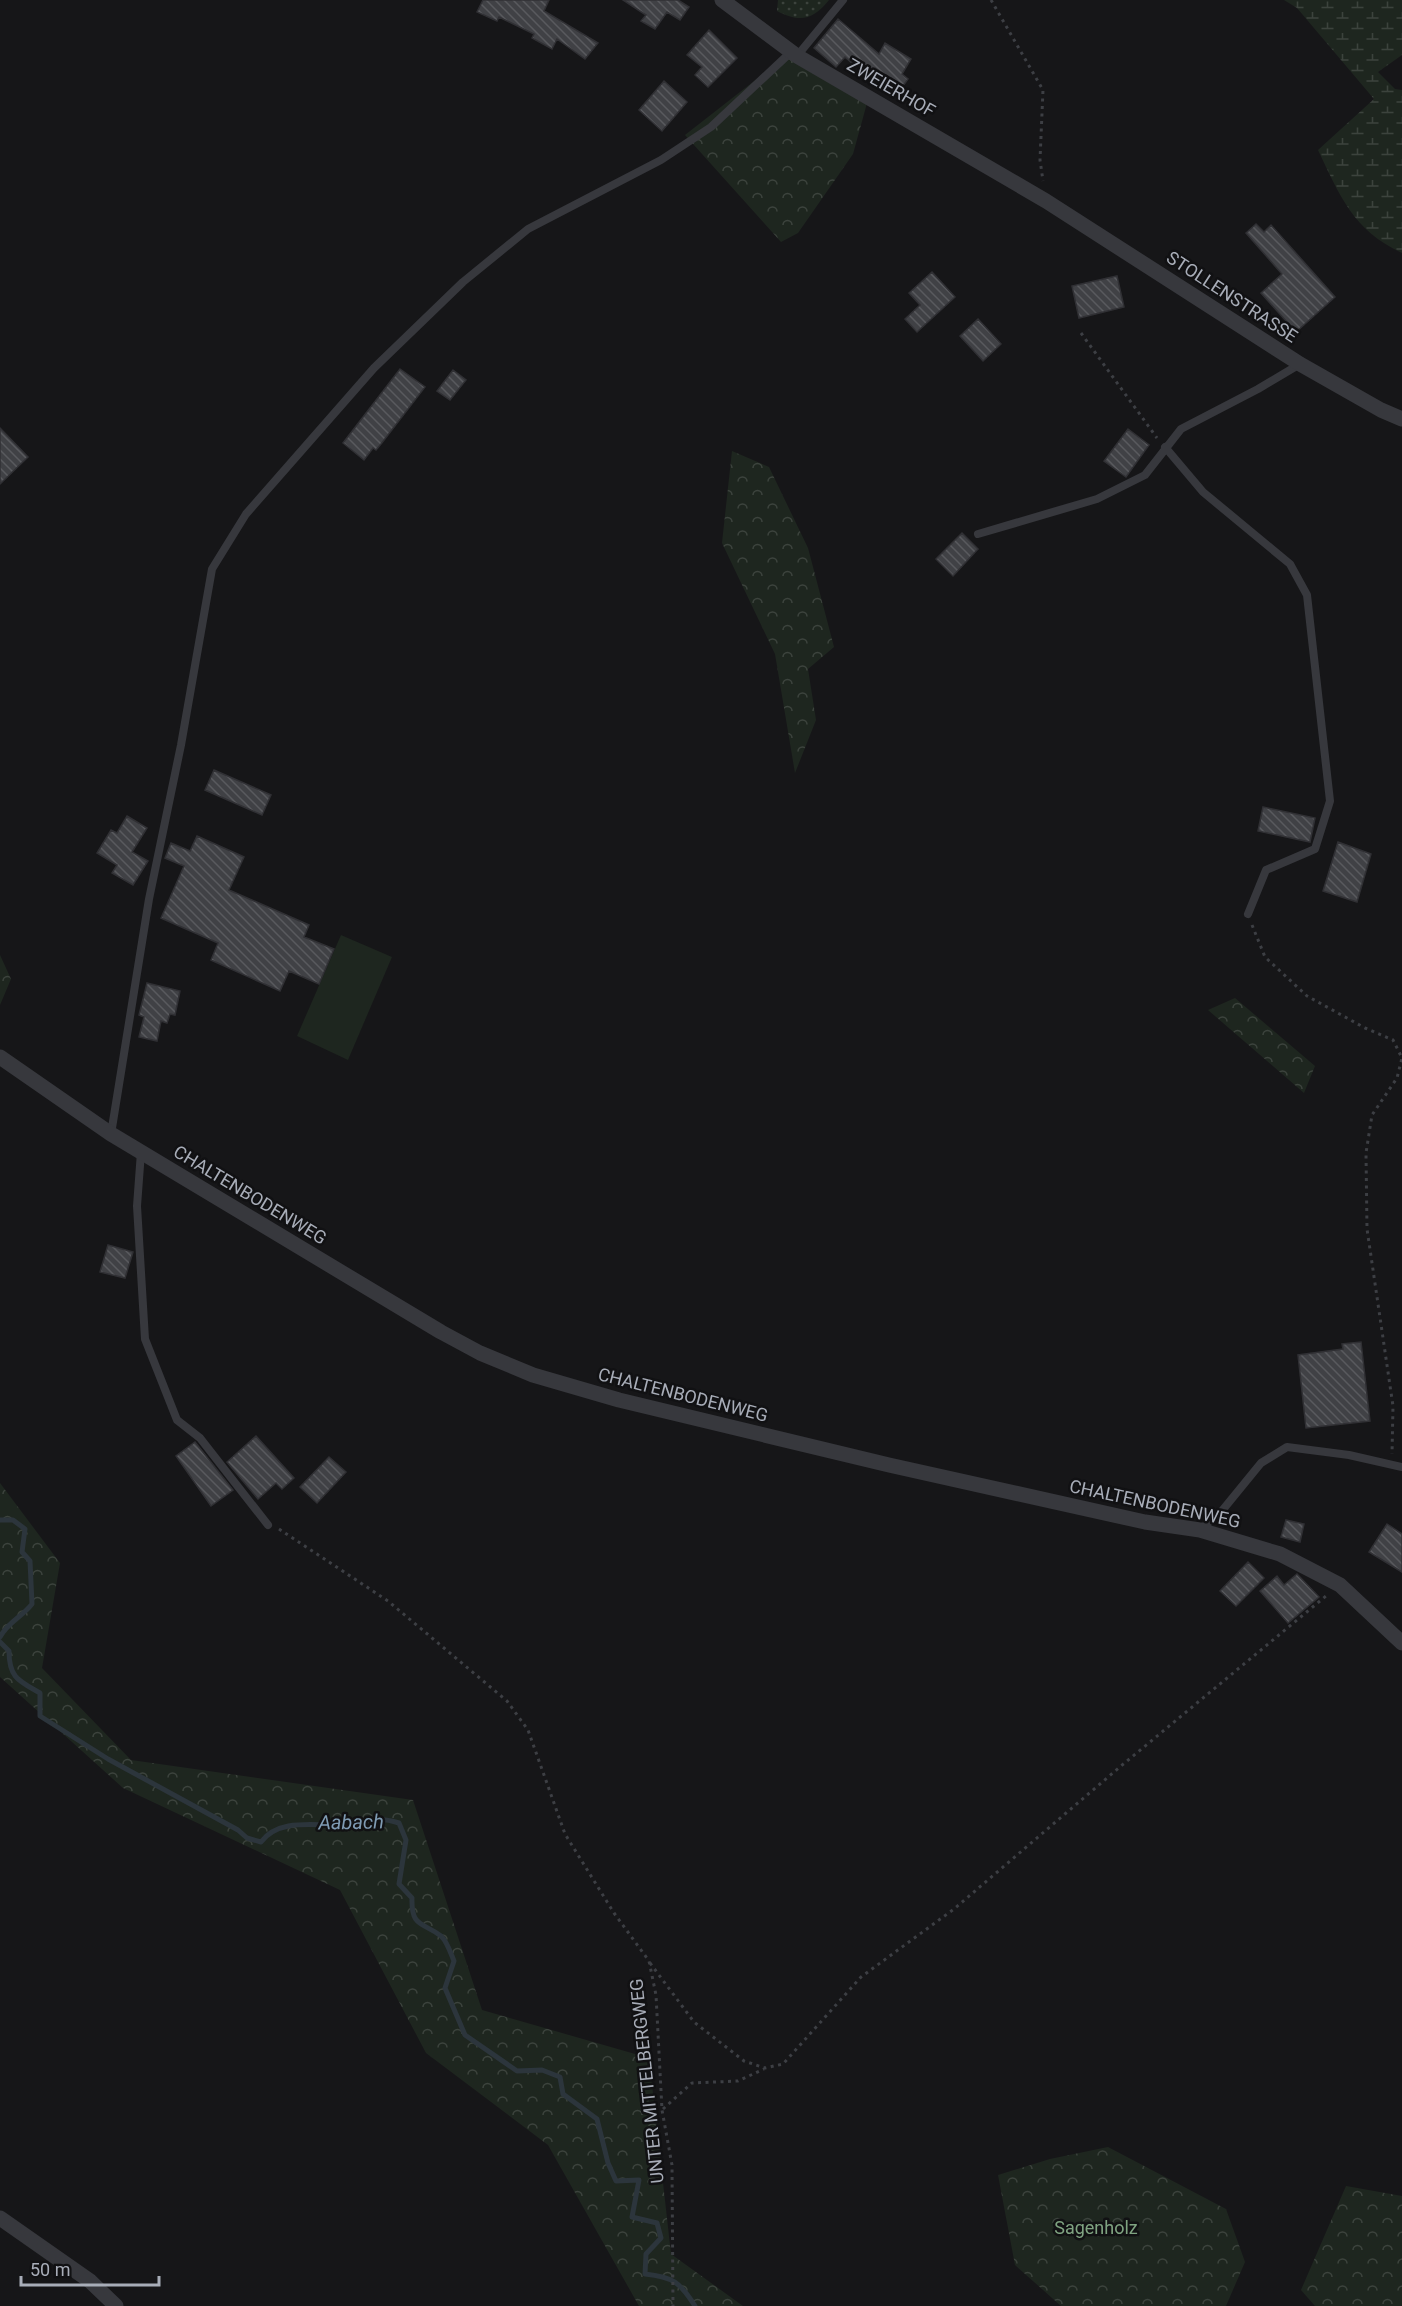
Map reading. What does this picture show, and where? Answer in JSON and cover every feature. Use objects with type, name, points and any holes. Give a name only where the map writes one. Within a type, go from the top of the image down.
[{"type":"street","name":"ZWEIERHOF","points":[[722,0],[794,54],[1046,201]]},
{"type":"street","name":"STOLLENSTRASSE","points":[[1046,201],[1300,364],[1381,410],[1402,418]]},
{"type":"street","name":"CHALTENBODENWEG","points":[[0,1057],[111,1134],[441,1332],[480,1353],[533,1375],[619,1400],[889,1465],[1145,1522],[1200,1530],[1280,1554],[1340,1585],[1402,1643]]},
{"type":"street","points":[[0,2218],[90,2281],[116,2306]]},
{"type":"lane","points":[[111,1134],[149,899],[212,569],[246,514],[374,369],[463,282],[528,229],[661,160],[711,127],[794,54],[843,0]]},
{"type":"lane","points":[[978,534],[1097,499],[1145,476],[1181,429],[1258,389],[1300,364]]},
{"type":"lane","points":[[1165,447],[1203,492],[1290,564],[1307,595],[1330,801],[1315,849],[1266,870],[1248,914]]},
{"type":"lane","points":[[141,1152],[137,1206],[145,1340],[177,1420],[200,1438],[268,1525]]},
{"type":"lane","points":[[1200,1530],[1221,1512],[1261,1463],[1287,1447],[1349,1455],[1402,1467]]},
{"type":"path","points":[[991,0],[1043,90],[1040,160],[1046,201]]},
{"type":"path","points":[[1081,333],[1149,430],[1165,447]]},
{"type":"path","points":[[1248,914],[1265,957],[1307,996],[1365,1028],[1393,1040],[1402,1058],[1397,1078],[1372,1115],[1366,1153],[1367,1229],[1393,1406],[1391,1464]]},
{"type":"path","name":"UNTER MITTELBERGWEG","points":[[268,1525],[289,1533],[388,1600],[507,1701],[528,1730],[565,1834],[614,1913],[649,1961],[656,1995],[662,2110],[672,2165],[673,2306]]},
{"type":"path","points":[[662,2110],[692,2083],[738,2081],[765,2068],[783,2064],[861,1977],[954,1909],[1283,1630],[1340,1585]]},
{"type":"path","points":[[649,1961],[694,2022],[744,2061],[765,2068]]},
{"type":"green space","points":[[778,0],[829,0],[812,15],[799,18],[777,11]]},
{"type":"green space","points":[[1284,0],[1402,0],[1402,55],[1378,72],[1395,89],[1402,90],[1402,253],[1371,234],[1350,210],[1341,197],[1318,150],[1374,99],[1297,8]]},
{"type":"green space","points":[[791,52],[867,103],[853,154],[798,233],[781,242],[685,135]]},
{"type":"green space","points":[[732,451],[769,467],[808,548],[834,647],[808,669],[816,720],[795,773],[775,654],[722,543]]},
{"type":"green space","points":[[341,935],[392,957],[348,1060],[297,1036]]},
{"type":"green space","points":[[0,955],[11,979],[0,1005]]},
{"type":"green space","points":[[1235,998],[1315,1066],[1304,1093],[1208,1010]]},
{"type":"green space","points":[[0,1483],[60,1563],[42,1668],[131,1760],[413,1800],[482,2010],[649,2058],[671,2254],[743,2306],[639,2306],[548,2145],[426,2053],[340,1890],[123,1788],[0,1677]]},
{"type":"green space","name":"Sagenholz","points":[[1108,2147],[1226,2209],[1245,2262],[1226,2306],[1061,2306],[1015,2265],[998,2175],[1050,2159]]},
{"type":"green space","points":[[1346,2186],[1402,2196],[1402,2306],[1315,2306],[1301,2290]]},
{"type":"building","points":[[483,0],[549,0],[544,11],[598,43],[585,59],[557,39],[552,49],[532,38],[534,34],[499,17],[497,21],[477,12]]},
{"type":"building","points":[[623,0],[678,0],[689,7],[680,20],[667,12],[655,29],[641,21],[646,15]]},
{"type":"building","points":[[838,19],[879,54],[885,43],[911,59],[902,74],[908,79],[903,86],[875,68],[873,72],[857,62],[854,65],[845,57],[836,67],[814,48]]},
{"type":"building","points":[[709,30],[737,58],[708,87],[695,75],[702,67],[687,55]]},
{"type":"building","points":[[664,81],[687,102],[662,131],[639,110]]},
{"type":"building","points":[[1256,224],[1264,232],[1271,225],[1335,297],[1296,332],[1261,293],[1282,274],[1246,233]]},
{"type":"building","points":[[932,272],[955,297],[917,332],[905,319],[920,305],[909,293]]},
{"type":"building","points":[[1117,276],[1124,307],[1079,318],[1072,286]]},
{"type":"building","points":[[978,319],[1001,344],[983,361],[960,336]]},
{"type":"building","points":[[400,369],[425,387],[376,450],[373,448],[364,460],[343,443]]},
{"type":"building","points":[[453,370],[466,380],[450,400],[437,391]]},
{"type":"building","points":[[0,428],[28,457],[0,484]]},
{"type":"building","points":[[1128,429],[1149,445],[1126,477],[1104,461]]},
{"type":"building","points":[[962,533],[978,549],[953,576],[936,559]]},
{"type":"building","points":[[214,770],[271,795],[262,815],[205,790]]},
{"type":"building","points":[[1263,807],[1315,818],[1310,842],[1258,831]]},
{"type":"building","points":[[127,816],[147,828],[132,852],[148,861],[133,885],[112,873],[117,865],[97,853],[111,830],[117,833]]},
{"type":"building","points":[[197,836],[244,857],[229,890],[309,925],[304,937],[334,949],[319,984],[289,971],[280,991],[211,960],[218,943],[161,918],[184,866],[165,858],[171,843],[190,851]]},
{"type":"building","points":[[1338,842],[1371,854],[1357,902],[1323,891]]},
{"type":"building","points":[[147,983],[180,991],[175,1015],[170,1014],[167,1023],[161,1021],[157,1041],[139,1037],[144,1017],[139,1015]]},
{"type":"building","points":[[108,1245],[133,1252],[125,1278],[100,1272]]},
{"type":"building","points":[[1361,1342],[1370,1421],[1306,1428],[1298,1355],[1343,1349],[1342,1344]]},
{"type":"building","points":[[256,1436],[294,1478],[282,1489],[276,1483],[258,1499],[227,1462]]},
{"type":"building","points":[[195,1442],[233,1490],[211,1506],[176,1456]]},
{"type":"building","points":[[329,1457],[346,1472],[317,1503],[300,1487]]},
{"type":"building","points":[[1286,1520],[1304,1524],[1300,1542],[1281,1537]]},
{"type":"building","points":[[1387,1524],[1402,1534],[1402,1572],[1369,1552]]},
{"type":"building","points":[[1248,1562],[1264,1578],[1236,1606],[1220,1591]]},
{"type":"building","points":[[1297,1574],[1319,1597],[1288,1623],[1260,1591],[1277,1576],[1284,1585]]},
{"type":"waterway","name":"Aabach","points":[[0,1520],[13,1520],[25,1529],[22,1552],[30,1561],[32,1604],[7,1627],[0,1637]]},
{"type":"waterway","name":"Aabach","points":[[0,1642],[9,1651],[13,1673],[26,1685],[40,1693],[40,1716],[108,1759],[238,1830],[247,1838],[261,1842],[268,1834],[287,1826],[340,1825],[376,1820],[399,1823],[406,1840],[399,1884],[412,1898],[416,1920],[441,1936],[449,1948],[454,1961],[445,1988],[465,2035],[517,2071],[542,2070],[560,2077],[563,2094],[597,2119],[608,2163],[616,2181],[639,2180],[632,2217],[657,2223],[661,2238],[646,2254],[645,2274],[675,2282],[685,2291],[695,2306]]}]
